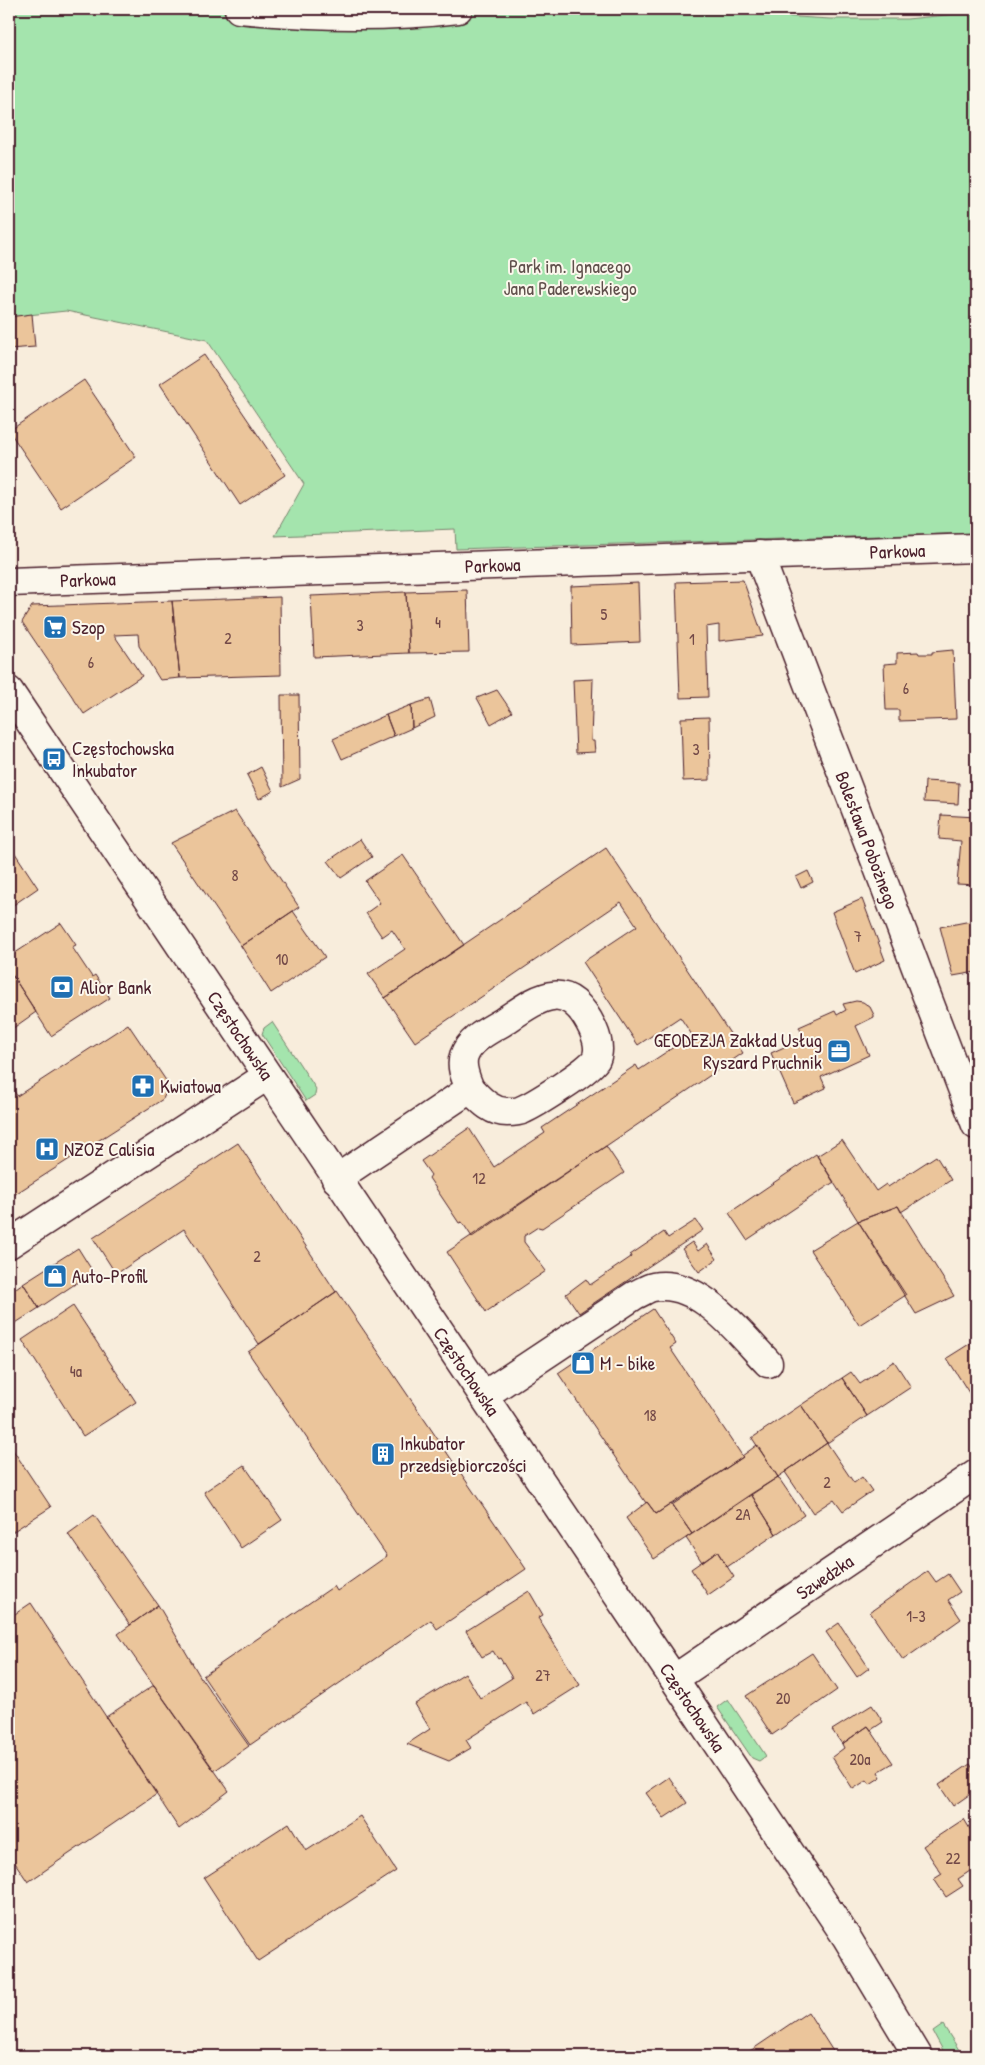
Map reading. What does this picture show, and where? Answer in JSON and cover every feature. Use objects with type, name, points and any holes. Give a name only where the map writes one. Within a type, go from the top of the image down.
[{"type":"street","points":[[239,9],[336,16],[414,14],[458,9]]},
{"type":"street","name":"Parkowa","points":[[9,582],[976,548]]},
{"type":"street","name":"Bolesława Pobożnego","points":[[759,555],[976,1125]]},
{"type":"street","name":"Częstochowska","points":[[9,691],[847,1938],[918,2056]]},
{"type":"street","points":[[551,995],[565,997],[576,1004],[593,1030],[598,1048],[596,1060],[586,1070],[522,1110],[507,1112],[494,1110],[470,1089],[463,1074],[463,1058],[471,1043],[537,999],[551,995]]},
{"type":"street","points":[[9,1244],[267,1076]]},
{"type":"street","points":[[336,1179],[470,1089]]},
{"type":"street","points":[[483,1396],[635,1295],[652,1287],[666,1287],[689,1292],[711,1305],[768,1363]]},
{"type":"street","name":"Szwedzka","points":[[674,1679],[976,1474]]},
{"type":"green space","name":"Park im. Ignacego Jana Paderewskiego","points":[[9,9],[664,9],[830,19],[907,19],[976,12],[976,533],[456,549],[455,529],[275,536],[304,484],[207,340],[66,311],[9,317]]},
{"type":"green space","points":[[272,1022],[316,1089],[315,1095],[306,1101],[262,1034],[264,1028]]},
{"type":"green space","points":[[728,1699],[766,1756],[759,1761],[752,1758],[717,1707]]},
{"type":"green space","points":[[943,2025],[963,2056],[946,2056],[933,2032]]},
{"type":"building","points":[[32,314],[35,347],[9,349],[9,317]]},
{"type":"building","points":[[204,355],[285,475],[240,505],[160,384]]},
{"type":"building","points":[[84,380],[136,457],[61,508],[9,431]]},
{"type":"building","points":[[743,580],[763,636],[719,641],[719,625],[706,627],[708,697],[680,698],[676,582]]},
{"type":"building","points":[[638,583],[640,642],[572,645],[571,586]]},
{"type":"building","points":[[467,590],[469,652],[409,653],[406,592]]},
{"type":"building","points":[[406,592],[409,653],[314,657],[311,596]]},
{"type":"building","points":[[280,597],[281,675],[180,678],[172,601]]},
{"type":"building","points":[[172,601],[180,678],[160,680],[139,646],[138,634],[114,635],[142,676],[84,714],[22,622],[32,606]]},
{"type":"building","points":[[953,650],[956,719],[899,721],[899,710],[886,710],[884,664],[897,663],[897,653],[918,652],[919,654],[932,654],[932,652]]},
{"type":"building","points":[[593,679],[591,741],[594,741],[595,752],[576,753],[573,680]]},
{"type":"building","points":[[497,690],[512,712],[491,724],[477,698]]},
{"type":"building","points":[[281,695],[299,695],[300,779],[282,787]]},
{"type":"building","points":[[430,699],[435,717],[412,728],[411,705]]},
{"type":"building","points":[[411,705],[412,728],[394,736],[386,715]]},
{"type":"building","points":[[386,715],[394,736],[342,759],[333,739]]},
{"type":"building","points":[[709,717],[710,780],[683,781],[681,718]]},
{"type":"building","points":[[261,767],[273,791],[259,799],[247,775]]},
{"type":"building","points":[[925,781],[959,783],[958,804],[924,802]]},
{"type":"building","points":[[235,811],[299,907],[241,946],[171,843]]},
{"type":"building","points":[[941,815],[976,817],[976,885],[957,884],[961,841],[939,839]]},
{"type":"building","points":[[360,839],[372,857],[341,878],[328,861]]},
{"type":"building","points":[[9,844],[38,888],[9,908]]},
{"type":"building","points":[[606,848],[743,1053],[472,1237],[462,1222],[459,1223],[429,1178],[431,1175],[421,1161],[469,1128],[494,1167],[545,1133],[542,1128],[636,1065],[639,1070],[692,1035],[680,1017],[638,1045],[583,962],[637,926],[621,902],[415,1042],[385,998]]},
{"type":"building","points":[[403,855],[464,945],[385,998],[368,974],[405,949],[392,930],[382,937],[366,913],[380,903],[365,881]]},
{"type":"building","points":[[808,871],[813,882],[801,888],[796,877]]},
{"type":"building","points":[[862,899],[885,960],[855,974],[832,912]]},
{"type":"building","points":[[293,911],[325,957],[271,993],[241,946]]},
{"type":"building","points":[[976,920],[976,972],[953,976],[940,927]]},
{"type":"building","name":"Alior Bank","points":[[61,923],[76,945],[72,947],[92,977],[95,975],[110,998],[51,1036],[9,970],[9,957]]},
{"type":"building","points":[[9,970],[36,1012],[9,1031]]},
{"type":"building","points":[[856,1001],[863,1002],[870,1007],[874,1015],[874,1017],[856,1026],[869,1055],[821,1077],[826,1088],[793,1103],[771,1053],[804,1038],[799,1027],[835,1011],[837,1015],[846,1010],[843,1004]]},
{"type":"building","name":"NZOZ Calisia","points":[[128,1024],[167,1082],[167,1090],[163,1099],[9,1198],[9,1082],[17,1096]]},
{"type":"building","points":[[842,1140],[876,1191],[886,1184],[888,1187],[936,1156],[951,1180],[901,1212],[898,1206],[858,1221],[817,1156]]},
{"type":"building","points":[[238,1143],[336,1292],[259,1344],[184,1229],[116,1274],[93,1238]]},
{"type":"building","points":[[606,1146],[624,1173],[542,1228],[538,1227],[524,1236],[524,1242],[546,1271],[486,1312],[447,1252]]},
{"type":"building","points":[[816,1154],[834,1182],[747,1240],[729,1213]]},
{"type":"building","points":[[898,1206],[954,1296],[916,1314],[858,1221]]},
{"type":"building","points":[[696,1220],[703,1230],[579,1313],[566,1294],[586,1279],[590,1285],[664,1232],[668,1238]]},
{"type":"building","points":[[858,1221],[906,1295],[859,1325],[810,1250]]},
{"type":"building","points":[[692,1242],[698,1251],[707,1244],[717,1259],[699,1272],[682,1249]]},
{"type":"building","points":[[78,1248],[93,1272],[39,1308],[23,1283]]},
{"type":"building","points":[[23,1283],[39,1308],[11,1326],[9,1321],[9,1293]]},
{"type":"building","name":"Inkubator przedsiębiorczości","points":[[337,1291],[526,1569],[437,1629],[431,1620],[250,1745],[203,1676],[334,1586],[337,1591],[387,1556],[248,1352]]},
{"type":"building","points":[[73,1306],[136,1402],[83,1436],[22,1340]]},
{"type":"building","points":[[653,1309],[676,1344],[670,1348],[743,1457],[656,1514],[646,1503],[558,1373]]},
{"type":"building","points":[[974,1341],[976,1345],[976,1404],[947,1358]]},
{"type":"building","points":[[894,1361],[911,1387],[867,1416],[842,1378],[851,1372],[860,1384]]},
{"type":"building","points":[[842,1378],[867,1416],[827,1443],[801,1405]]},
{"type":"building","points":[[801,1405],[827,1443],[778,1477],[752,1438]]},
{"type":"building","points":[[827,1443],[854,1483],[862,1477],[872,1491],[843,1511],[834,1499],[813,1513],[785,1472]]},
{"type":"building","points":[[9,1444],[51,1507],[9,1534]]},
{"type":"building","points":[[757,1445],[778,1477],[692,1534],[672,1505],[743,1457]]},
{"type":"building","points":[[244,1465],[282,1520],[241,1548],[204,1492]]},
{"type":"building","points":[[778,1477],[804,1515],[776,1534],[751,1494]]},
{"type":"building","points":[[751,1494],[776,1534],[727,1567],[717,1551],[702,1562],[686,1538]]},
{"type":"building","points":[[647,1502],[656,1514],[671,1504],[692,1534],[654,1559],[626,1518]]},
{"type":"building","points":[[94,1515],[158,1605],[130,1625],[68,1534]]},
{"type":"building","points":[[717,1551],[734,1577],[708,1595],[691,1569]]},
{"type":"building","points":[[928,1571],[936,1582],[948,1574],[960,1592],[948,1600],[961,1619],[903,1660],[870,1612]]},
{"type":"building","points":[[529,1591],[543,1615],[538,1618],[580,1685],[534,1714],[526,1702],[466,1740],[471,1748],[449,1761],[407,1744],[430,1729],[415,1704],[465,1673],[480,1698],[512,1678],[500,1658],[498,1659],[493,1651],[482,1657],[466,1631]]},
{"type":"building","points":[[31,1603],[157,1794],[28,1882],[9,1854],[9,1618]]},
{"type":"building","points":[[158,1605],[201,1678],[249,1746],[214,1771],[118,1634]]},
{"type":"building","points":[[839,1623],[869,1668],[857,1677],[826,1632]]},
{"type":"building","points":[[812,1653],[837,1690],[772,1735],[746,1696]]},
{"type":"building","points":[[154,1685],[229,1791],[179,1829],[106,1717]]},
{"type":"building","points":[[872,1705],[883,1722],[871,1730],[868,1726],[842,1744],[832,1730]]},
{"type":"building","points":[[976,1710],[976,1722],[971,1714]]},
{"type":"building","points":[[868,1726],[893,1763],[878,1772],[881,1777],[870,1784],[867,1780],[853,1789],[832,1757],[844,1748],[842,1744]]},
{"type":"building","points":[[970,1764],[976,1773],[976,1790],[953,1806],[939,1785]]},
{"type":"building","points":[[669,1777],[687,1803],[664,1818],[646,1793]]},
{"type":"building","points":[[360,1816],[396,1871],[258,1961],[204,1878],[289,1823],[306,1851]]},
{"type":"building","points":[[964,1819],[976,1839],[976,1867],[958,1879],[963,1886],[946,1897],[934,1879],[942,1874],[923,1846]]},
{"type":"building","points":[[808,2012],[836,2056],[753,2056],[750,2051]]},
{"type":"place","name":"Szop","points":[[55,627]]},
{"type":"place","name":"Częstochowska Inkubator","points":[[54,759]]},
{"type":"place","name":"Alior Bank","points":[[62,987]]},
{"type":"place","name":"GEODEZJA Zakład Usług Ryszard Pruchnik","points":[[839,1051]]},
{"type":"place","name":"Kwiatowa","points":[[143,1086]]},
{"type":"place","name":"NZOZ Calisia","points":[[47,1149]]},
{"type":"place","name":"Auto-Profil","points":[[55,1276]]},
{"type":"place","name":"M - bike","points":[[583,1363]]},
{"type":"place","name":"Inkubator przedsiębiorczości","points":[[383,1454]]}]
